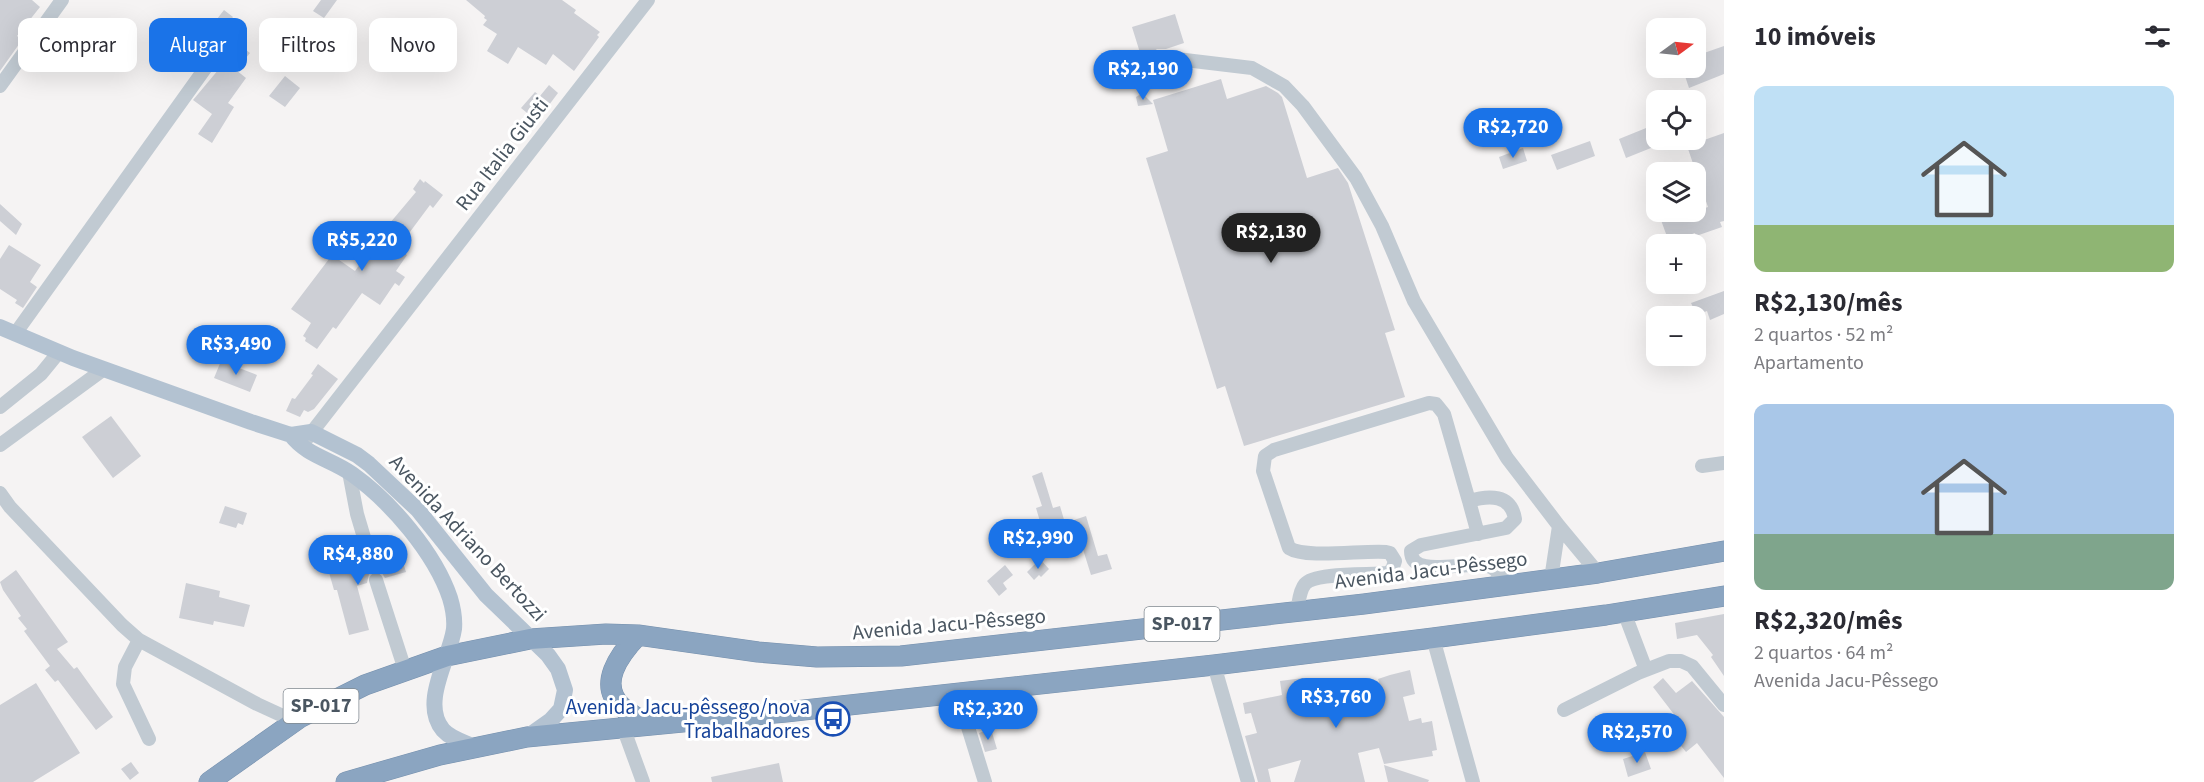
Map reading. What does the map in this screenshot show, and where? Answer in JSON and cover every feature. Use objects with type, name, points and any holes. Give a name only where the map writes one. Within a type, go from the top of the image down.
[{"type":"highway","name":"Avenida Jacu-Pêssego","points":[[209,782],[294,721],[365,685],[447,656],[530,639],[606,634],[638,635],[758,652],[817,657],[901,656],[1506,585],[1598,573],[1724,551]]},
{"type":"highway","name":"SP-017","points":[[346,782],[475,747],[527,737],[961,693],[1433,639],[1724,596]]},
{"type":"highway","points":[[638,635],[620,654],[611,679],[619,703],[646,725]]},
{"type":"main road","name":"Avenida Adriano Bertozzi","points":[[8,330],[59,352],[296,441],[350,472],[371,489],[406,526],[442,580],[454,617],[454,627],[435,693],[435,707],[439,724],[449,735],[475,747]]},
{"type":"main road","name":"Avenida Adriano Bertozzi","points":[[296,441],[311,432],[357,456],[403,495],[486,596],[548,655],[564,683],[565,697],[561,709],[551,720],[527,737]]},
{"type":"street","points":[[0,86],[62,0]]},
{"type":"street","name":"Rua Italia Giusti","points":[[311,432],[648,0]]},
{"type":"street","points":[[1160,57],[1252,68],[1279,82],[1303,106],[1356,178],[1382,226],[1414,301],[1461,384],[1507,458],[1558,526],[1598,573]]},
{"type":"street","points":[[8,330],[202,72]]},
{"type":"street","points":[[0,407],[41,374],[59,352]]},
{"type":"street","points":[[0,445],[104,369]]},
{"type":"street","points":[[1297,611],[1302,589],[1309,581],[1325,577],[1387,573],[1392,570],[1395,561],[1390,553],[1386,552],[1314,553],[1299,552],[1289,548],[1263,471],[1263,460],[1270,452],[1433,403],[1444,414],[1478,534]]},
{"type":"street","points":[[1702,466],[1724,463]]},
{"type":"street","points":[[350,472],[357,514],[370,561]]},
{"type":"street","points":[[0,494],[122,625],[139,640],[257,704],[294,721]]},
{"type":"street","points":[[1469,501],[1499,497],[1508,503],[1514,512],[1515,519],[1509,527],[1421,545],[1411,551],[1411,557],[1417,565],[1425,567],[1486,566],[1497,571],[1506,585]]},
{"type":"street","points":[[1551,579],[1558,526]]},
{"type":"street","points":[[376,580],[405,670]]},
{"type":"street","points":[[1624,612],[1647,670]]},
{"type":"street","points":[[1433,639],[1473,782]]},
{"type":"street","points":[[139,640],[125,667],[123,684],[149,739]]},
{"type":"street","points":[[1564,710],[1647,670],[1669,662],[1681,661],[1692,666],[1724,705]]},
{"type":"street","points":[[1214,664],[1248,782]]},
{"type":"street","points":[[961,693],[963,711],[985,782]]},
{"type":"street","points":[[623,727],[643,782]]},
{"type":"building","points":[[0,0],[32,0],[40,7],[31,18],[18,18],[18,46],[0,71]]},
{"type":"building","points":[[321,0],[337,0],[324,18],[313,11]]},
{"type":"building","points":[[466,0],[562,0],[576,10],[574,13],[600,32],[597,35],[599,37],[574,71],[553,54],[546,65],[518,47],[508,64],[487,51],[497,34],[483,25],[487,20],[485,16]]},
{"type":"building","points":[[224,10],[233,17],[232,18],[218,18]]},
{"type":"building","points":[[1175,14],[1184,43],[1166,49],[1157,49],[1141,56],[1132,27]]},
{"type":"building","points":[[1724,46],[1724,74],[1689,88],[1686,78],[1706,78],[1706,52]]},
{"type":"building","points":[[216,72],[238,72],[246,78],[228,103],[234,107],[212,143],[198,134],[212,114],[193,100]]},
{"type":"building","points":[[285,76],[300,88],[285,107],[269,96]]},
{"type":"building","points":[[1221,79],[1227,99],[1266,86],[1278,93],[1282,97],[1307,178],[1338,168],[1348,183],[1395,330],[1385,333],[1405,397],[1244,446],[1225,386],[1217,389],[1146,158],[1168,151],[1153,100]]},
{"type":"building","points":[[549,85],[558,93],[537,121],[521,108],[535,92],[540,96]]},
{"type":"building","points":[[1141,94],[1153,104],[1138,106],[1136,97]]},
{"type":"building","points":[[1646,128],[1646,150],[1626,158],[1619,139]]},
{"type":"building","points":[[1724,133],[1724,221],[1720,222],[1722,227],[1702,234],[1666,234],[1662,222],[1706,222],[1706,208],[1708,207],[1706,162],[1693,162],[1688,150],[1706,150],[1706,139]]},
{"type":"building","points":[[1590,141],[1595,156],[1557,170],[1551,155]]},
{"type":"building","points":[[1523,148],[1527,161],[1503,169],[1499,157]]},
{"type":"building","points":[[420,179],[443,195],[433,208],[430,205],[398,248],[407,255],[396,271],[405,277],[399,286],[395,283],[380,305],[362,293],[336,329],[333,327],[317,349],[305,341],[306,338],[303,336],[311,323],[291,309],[332,255],[355,271],[379,236],[416,192],[413,189]]},
{"type":"building","points":[[0,204],[22,224],[16,235],[0,221]]},
{"type":"building","points":[[9,245],[41,265],[30,282],[37,287],[23,308],[15,303],[17,300],[0,289],[0,259]]},
{"type":"building","points":[[1724,291],[1724,314],[1710,320],[1706,306],[1692,306],[1691,303]]},
{"type":"building","points":[[233,325],[274,350],[266,363],[224,338]]},
{"type":"building","points":[[221,361],[257,375],[250,392],[214,378]]},
{"type":"building","points":[[318,364],[338,379],[314,409],[308,412],[304,410],[300,417],[286,411],[292,398],[295,399],[313,375],[311,374]]},
{"type":"building","points":[[111,416],[141,456],[113,478],[82,437]]},
{"type":"building","points":[[1042,472],[1053,508],[1060,506],[1065,523],[1086,516],[1098,556],[1107,554],[1112,569],[1091,575],[1081,543],[1060,549],[1058,542],[1047,545],[1036,508],[1042,506],[1032,476]]},
{"type":"building","points":[[225,506],[247,513],[243,525],[238,523],[236,528],[219,523]]},
{"type":"building","points":[[400,553],[406,572],[385,578],[382,573],[374,571],[369,574],[367,583],[357,586],[369,630],[349,635],[337,590],[334,590],[326,562],[351,555],[353,565],[362,563],[365,568],[373,570],[378,567],[380,558]]},
{"type":"building","points":[[1040,559],[1049,569],[1034,580],[1027,572]]},
{"type":"building","points":[[1005,565],[1013,575],[1003,583],[1007,589],[999,596],[987,581]]},
{"type":"building","points":[[16,570],[68,642],[57,649],[74,669],[77,667],[113,717],[96,730],[58,680],[55,682],[45,670],[50,666],[24,631],[27,629],[18,618],[21,616],[3,590],[0,582]]},
{"type":"building","points":[[186,583],[220,591],[219,597],[250,605],[244,627],[214,621],[213,625],[179,618]]},
{"type":"building","points":[[1724,614],[1724,676],[1711,657],[1713,655],[1697,635],[1677,639],[1675,623]]},
{"type":"building","points":[[1410,670],[1415,694],[1403,697],[1409,721],[1421,718],[1422,723],[1432,721],[1437,750],[1432,751],[1433,756],[1384,764],[1379,748],[1358,753],[1365,782],[1294,782],[1301,760],[1268,769],[1271,782],[1258,782],[1245,736],[1257,733],[1251,713],[1245,714],[1243,703],[1282,695],[1280,681],[1303,678],[1305,693],[1356,681],[1357,688]]},
{"type":"building","points":[[1663,678],[1676,693],[1692,681],[1724,717],[1724,778],[1697,743],[1686,752],[1665,726],[1676,717],[1653,687]]},
{"type":"building","points":[[36,683],[80,753],[33,782],[0,782],[0,705]]},
{"type":"building","points":[[991,729],[997,749],[985,752],[979,733]]},
{"type":"building","points":[[1645,752],[1651,769],[1628,777],[1623,759]]},
{"type":"building","points":[[131,762],[139,773],[130,780],[121,769]]},
{"type":"building","points":[[779,763],[783,782],[712,782],[711,777]]},
{"type":"building","points":[[1384,765],[1429,780],[1428,782],[1388,782]]},
{"type":"place","name":"Avenida Jacu-pêssego/nova Trabalhadores","points":[[833,719]]}]
